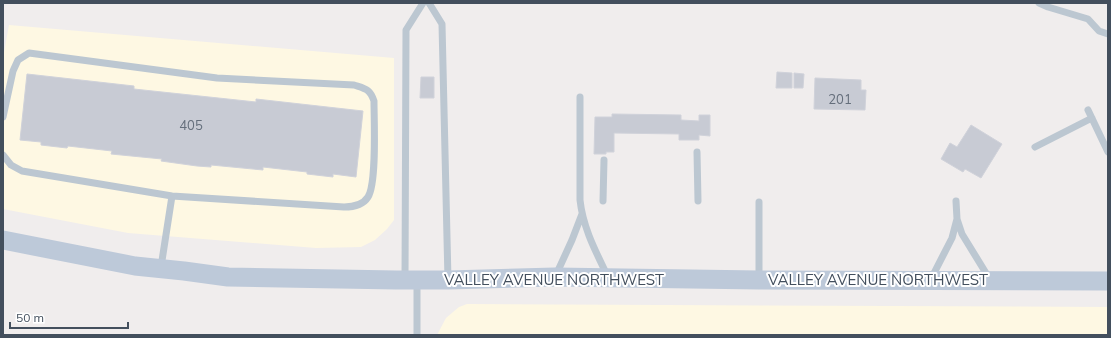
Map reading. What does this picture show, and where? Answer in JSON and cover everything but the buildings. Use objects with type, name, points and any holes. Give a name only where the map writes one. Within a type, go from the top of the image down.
[{"type":"main road","name":"VALLEY AVENUE NORTHWEST","points":[[3,240],[135,266],[228,277],[411,280],[555,277],[759,280],[1108,281]]},
{"type":"lane","points":[[417,335],[411,280],[406,30],[423,3]]},
{"type":"lane","points":[[429,3],[442,24],[448,280]]},
{"type":"lane","points":[[1040,3],[1088,19],[1099,31],[1108,34]]},
{"type":"lane","points":[[3,117],[13,71],[18,60],[29,53],[217,78],[354,86],[367,89],[372,94],[374,101],[374,179],[369,196],[364,202],[354,207],[172,196],[22,170],[11,165],[3,155]]},
{"type":"lane","points":[[580,96],[580,200],[582,214],[588,234],[608,278]]},
{"type":"lane","points":[[1088,110],[1108,152]]},
{"type":"lane","points":[[1035,147],[1092,118]]},
{"type":"lane","points":[[697,152],[698,201]]},
{"type":"lane","points":[[603,200],[604,160]]},
{"type":"lane","points":[[161,268],[172,196]]},
{"type":"lane","points":[[930,281],[952,238],[956,219],[956,201]]},
{"type":"lane","points":[[759,202],[759,280]]},
{"type":"lane","points":[[555,277],[582,214]]},
{"type":"lane","points":[[956,219],[962,234],[990,281]]},
{"type":"shaded area","points":[[9,25],[394,58],[394,220],[375,240],[361,247],[316,248],[128,233],[3,209],[3,58]]},
{"type":"shaded area","points":[[467,304],[1108,307],[1108,335],[437,335],[446,318],[459,307]]}]
